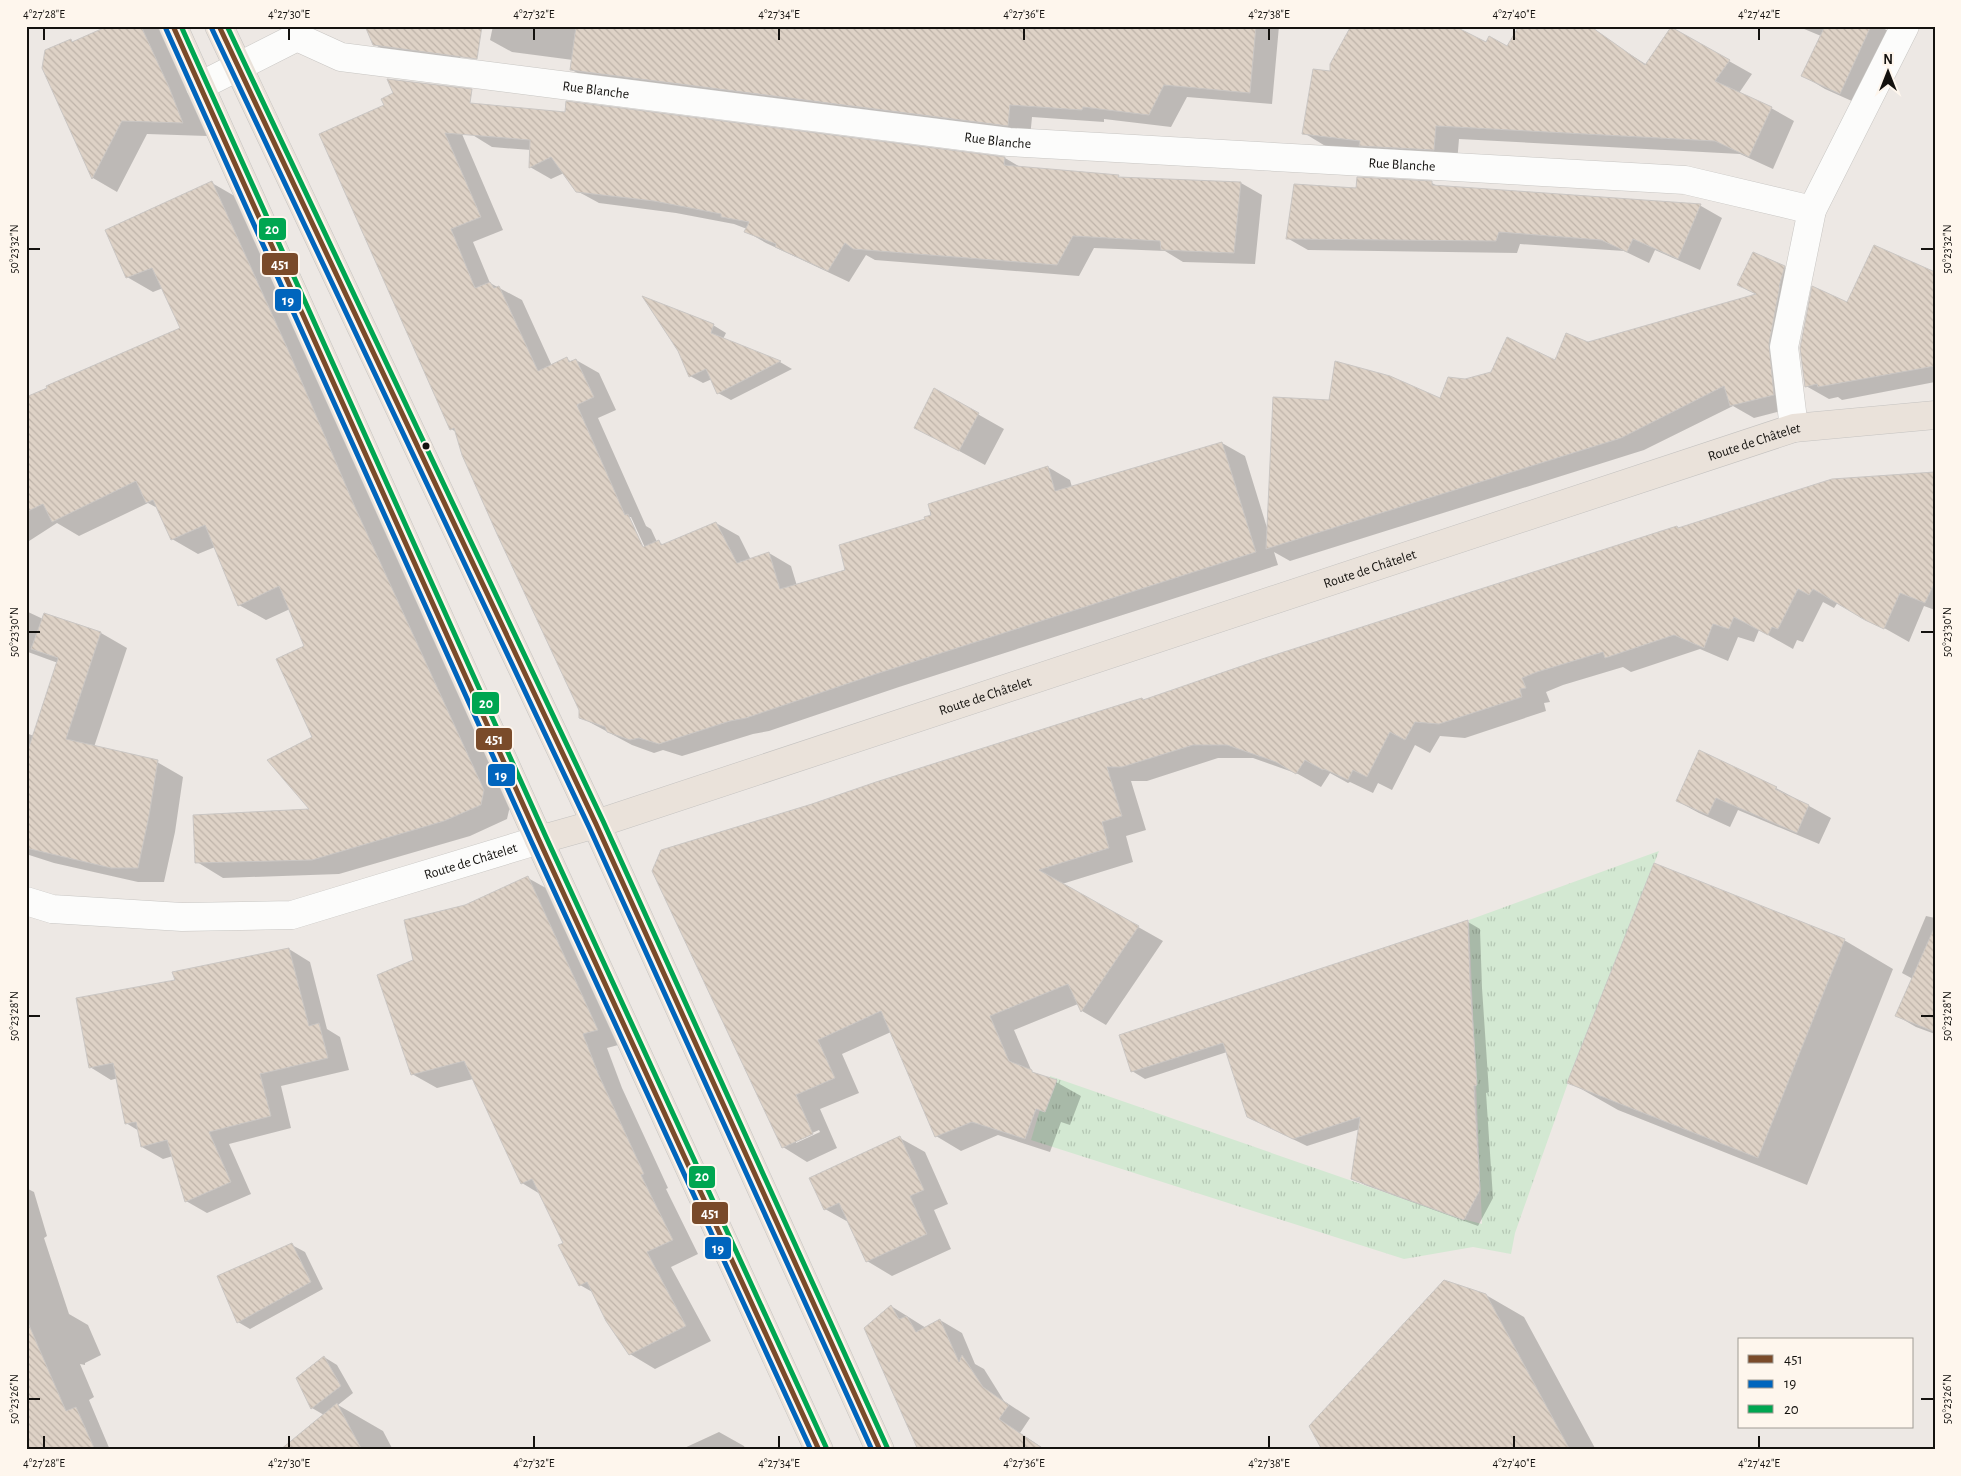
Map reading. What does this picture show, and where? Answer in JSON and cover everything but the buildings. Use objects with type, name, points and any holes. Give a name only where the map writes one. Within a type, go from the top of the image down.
[{"type":"main road","points":[[173,26],[539,840],[819,1450]]},
{"type":"main road","points":[[219,26],[596,824],[880,1450]]},
{"type":"main road","name":"Route de Châtelet","points":[[539,840],[596,824],[1794,428],[1935,415]]},
{"type":"street","points":[[1794,428],[1784,347],[1812,210],[1905,26]]},
{"type":"street","name":"Rue Blanche","points":[[200,86],[300,32],[341,57],[1009,142],[1686,180],[1812,210]]},
{"type":"street","name":"Route de Châtelet","points":[[26,901],[52,909],[182,917],[292,915],[539,840]]},
{"type":"green space","points":[[1659,851],[1569,1080],[1515,1233],[1511,1254],[1473,1247],[1404,1259],[1031,1140],[1050,1076],[1459,1218],[1482,1224],[1469,920]]},
{"type":"transit line","name":"451","points":[[173,26],[539,840],[819,1450]]},
{"type":"transit line","name":"20","points":[[181,26],[546,837],[826,1447]]},
{"type":"transit line","name":"451","points":[[219,26],[596,824],[880,1450]]},
{"type":"transit line","name":"20","points":[[227,26],[603,821],[887,1447]]},
{"type":"transit line","name":"19","points":[[166,29],[532,843],[811,1450]]},
{"type":"transit line","name":"19","points":[[212,29],[589,827],[872,1450]]}]
